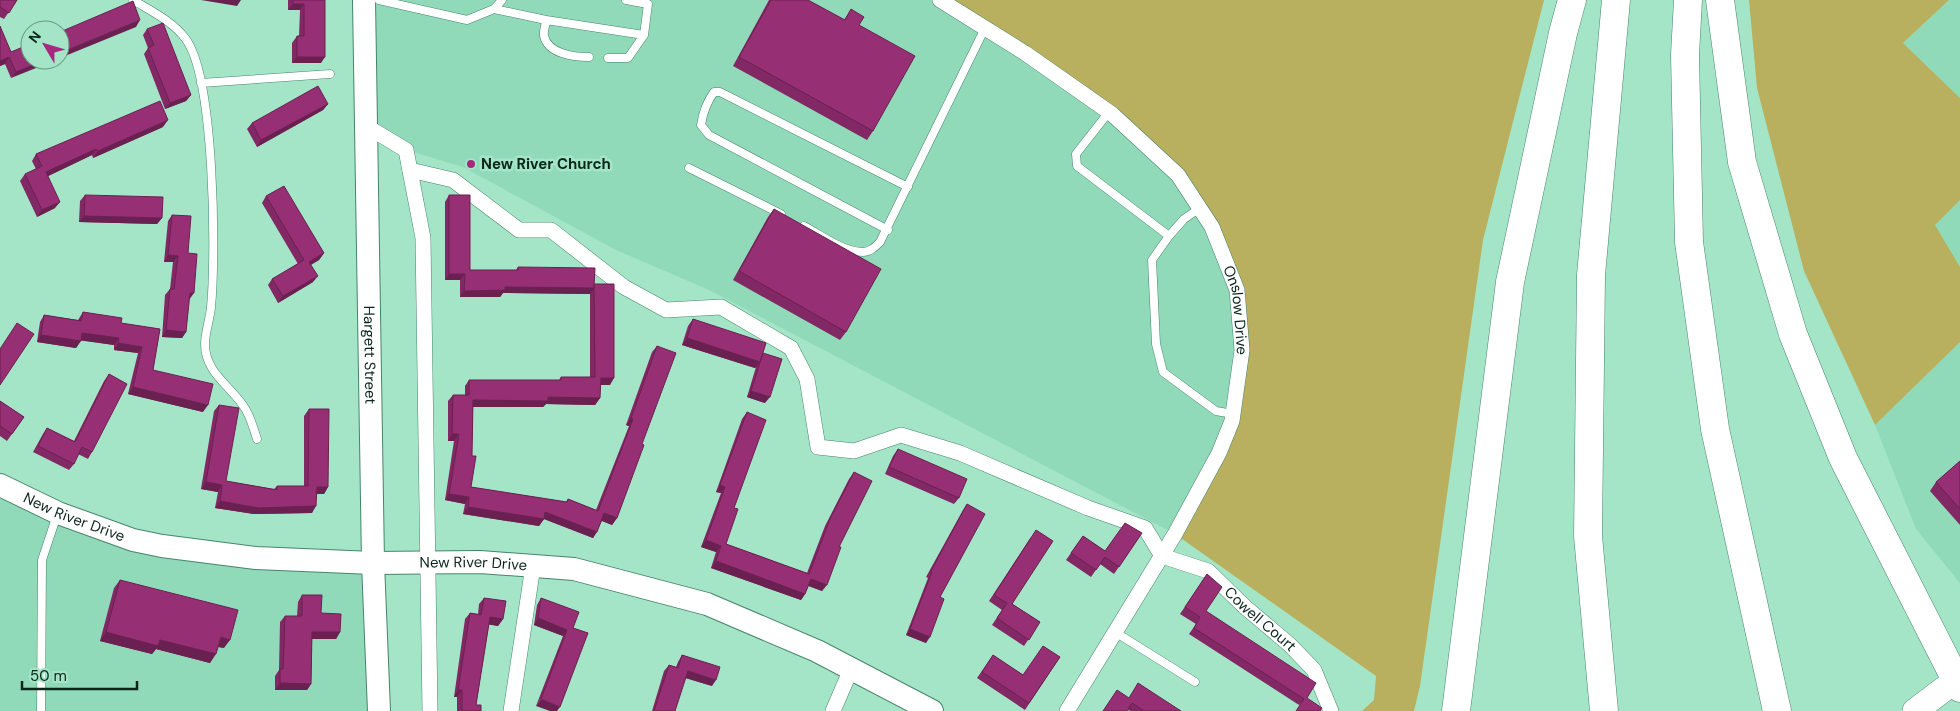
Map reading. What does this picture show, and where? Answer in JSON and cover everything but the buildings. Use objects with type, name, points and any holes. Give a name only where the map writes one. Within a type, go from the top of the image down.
[{"type":"highway","points":[[1456,711],[1510,282],[1563,32],[1572,0]]},
{"type":"highway","points":[[1604,711],[1588,536],[1591,276],[1616,0]]},
{"type":"highway","points":[[1688,0],[1685,55],[1689,242],[1715,429],[1777,711]]},
{"type":"highway","points":[[1720,0],[1742,162],[1793,334],[1843,458],[1959,682]]},
{"type":"main road","points":[[1915,711],[1959,682]]},
{"type":"street","name":"Hargett Street","points":[[364,0],[373,563],[379,711]]},
{"type":"street","name":"Onslow Drive","points":[[940,0],[1025,53],[1109,112],[1178,175],[1212,227],[1237,290],[1242,350],[1233,414],[1219,453],[1162,556],[1067,711]]},
{"type":"street","points":[[366,126],[406,150],[423,238],[430,711]]},
{"type":"street","points":[[410,170],[453,180],[519,230],[551,230],[624,287],[666,310],[721,307],[791,348],[807,379],[818,447],[854,451],[901,435],[960,453],[1088,508],[1145,528],[1162,556]]},
{"type":"street","name":"New River Drive","points":[[0,485],[58,513],[133,540],[162,546],[253,558],[373,563],[480,562],[574,569],[707,604],[817,651],[932,711]]},
{"type":"street","name":"Cowell Court","points":[[1162,556],[1208,571],[1244,608],[1290,646],[1314,670],[1331,711]]},
{"type":"street","points":[[511,711],[533,566]]},
{"type":"street","points":[[833,711],[851,669]]},
{"type":"lane","points":[[133,0],[165,19],[186,38],[199,70],[209,142],[212,213],[211,307],[205,345],[208,364],[246,410],[257,438]]},
{"type":"lane","points":[[379,0],[467,20],[494,9],[502,0]]},
{"type":"lane","points":[[608,58],[628,58],[644,35],[648,2],[626,0]]},
{"type":"lane","points":[[494,9],[546,20],[644,35]]},
{"type":"lane","points":[[546,20],[544,36],[549,45],[569,57],[589,57]]},
{"type":"lane","points":[[794,221],[847,248],[864,252],[872,249],[880,242],[888,230],[985,28]]},
{"type":"lane","points":[[201,83],[330,74]]},
{"type":"lane","points":[[888,230],[709,135],[702,125],[703,112],[708,100],[714,92],[720,92],[908,187]]},
{"type":"lane","points":[[1109,112],[1076,154],[1077,166],[1169,236]]},
{"type":"lane","points":[[688,168],[786,217]]},
{"type":"lane","points":[[1200,208],[1184,219],[1152,260],[1156,344],[1163,372],[1216,411],[1233,414]]},
{"type":"lane","points":[[41,711],[42,560],[58,513]]},
{"type":"lane","points":[[1115,632],[1195,682]]},
{"type":"shaded area","points":[[364,0],[940,0],[1025,53],[1178,175],[1237,290],[1235,397],[1175,534],[709,290],[616,250],[463,167],[406,150],[366,126]]},
{"type":"shaded area","points":[[940,0],[1544,0],[1483,240],[1420,686],[1414,711],[1362,711],[1374,700],[1376,676],[1175,534],[1235,397],[1237,290],[1178,175],[1112,114]]},
{"type":"shaded area","points":[[1749,0],[1949,0],[1903,43],[1960,98],[1960,200],[1935,225],[1960,267],[1960,342],[1875,425],[1804,271],[1757,88]]},
{"type":"shaded area","points":[[1949,0],[1960,0],[1960,98],[1903,43]]},
{"type":"shaded area","points":[[1960,200],[1960,267],[1934,225]]},
{"type":"shaded area","points":[[1960,342],[1960,583],[1916,529],[1875,425]]},
{"type":"shaded area","points":[[0,485],[133,540],[373,563],[379,711],[0,711]]},
{"type":"place","name":"New River Church","points":[[471,164]]}]
